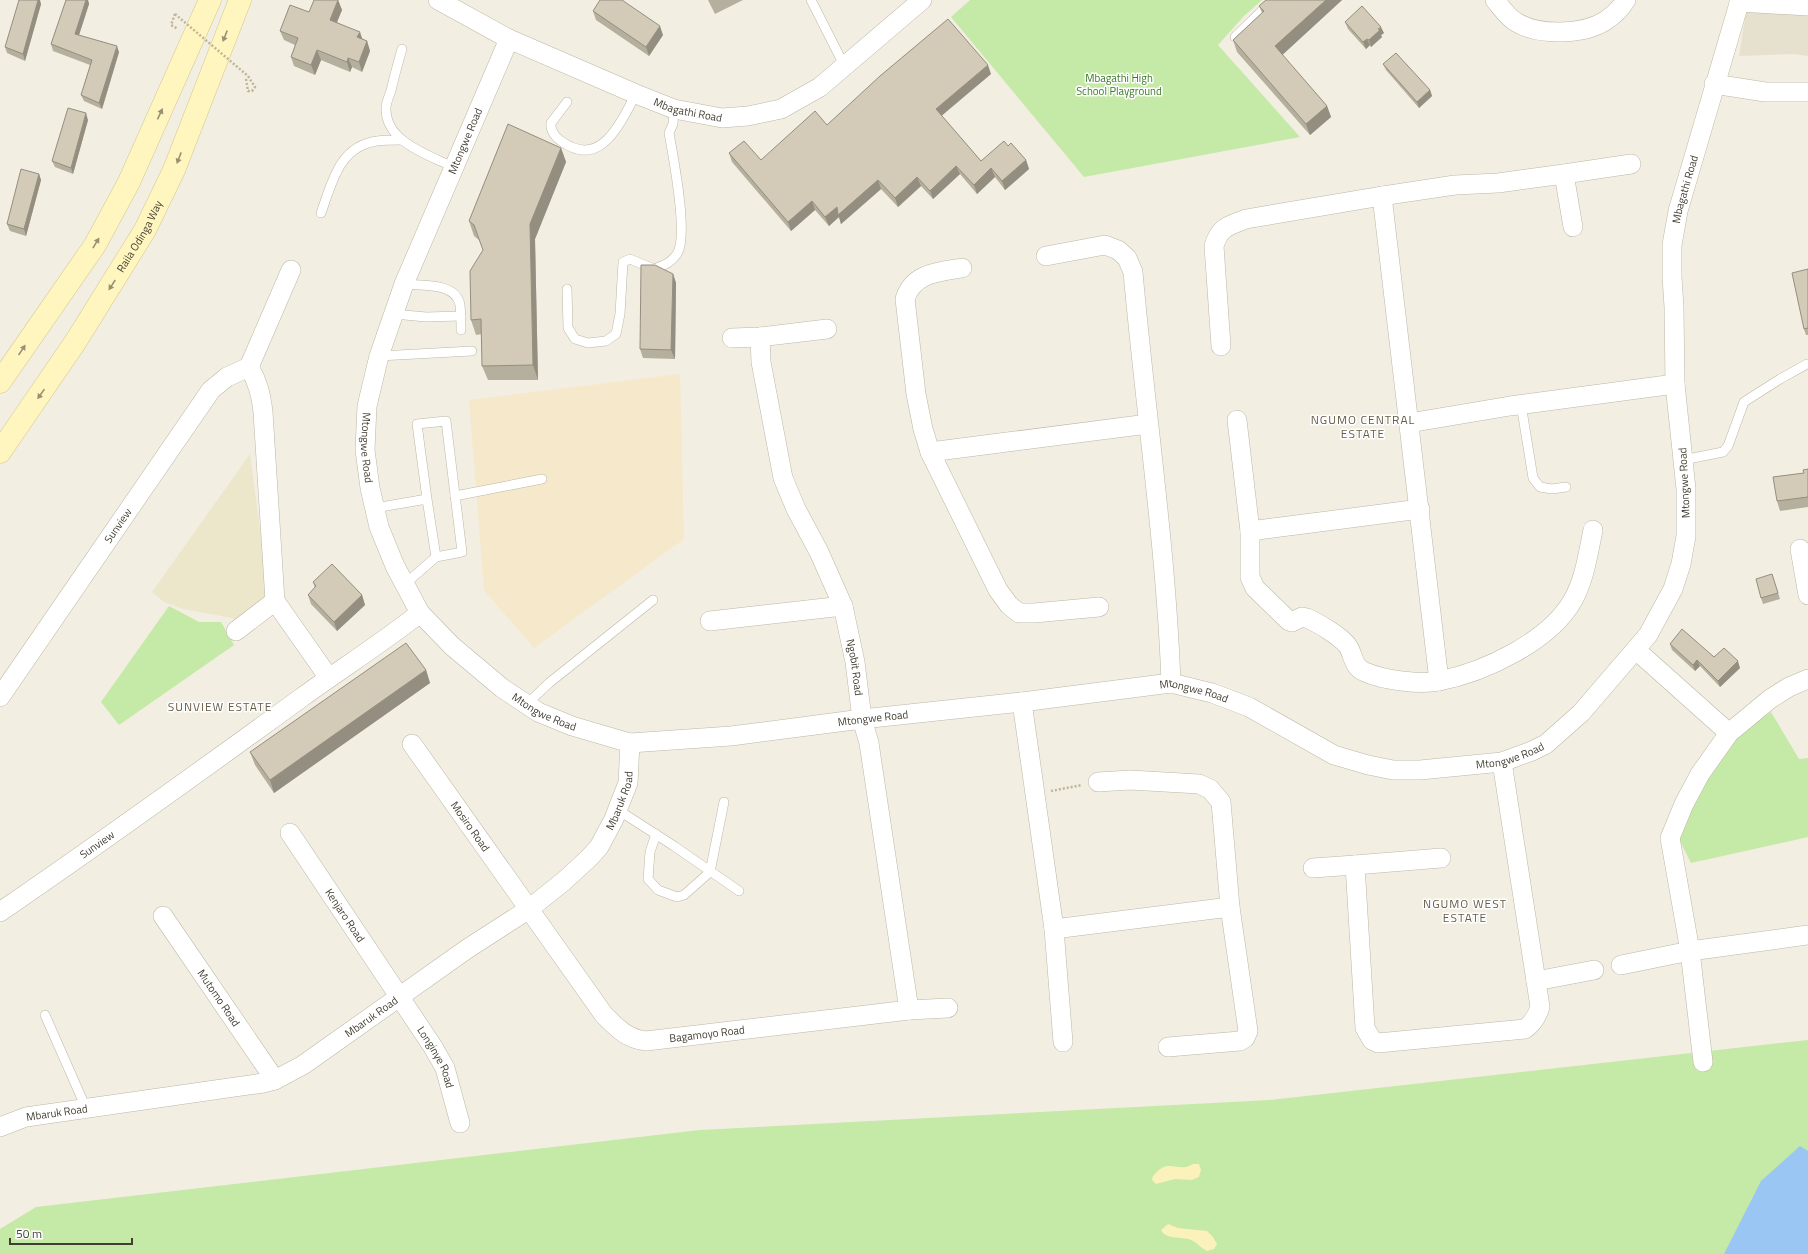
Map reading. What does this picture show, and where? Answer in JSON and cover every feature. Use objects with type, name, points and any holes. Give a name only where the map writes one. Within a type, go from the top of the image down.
[{"type":"main road","points":[[0,382],[94,245],[125,189],[168,97],[210,0]]},
{"type":"main road","name":"Raila Odinga Way","points":[[0,452],[76,341],[145,230],[174,170],[240,0]]},
{"type":"street","name":"Mbagathi Road","points":[[441,1],[509,39],[636,94],[674,109],[722,118],[748,116],[781,108],[820,87],[922,0]]},
{"type":"street","points":[[1495,0],[1515,22],[1532,29],[1554,33],[1583,30],[1604,22],[1621,8],[1626,0]]},
{"type":"street","name":"Mbagathi Road","points":[[1675,384],[1672,245],[1678,211],[1714,84],[1740,1]]},
{"type":"street","points":[[1740,1],[1808,6]]},
{"type":"street","name":"Mtongwe Road","points":[[509,39],[404,284],[379,356],[367,406],[365,450],[370,488],[379,527],[395,566],[420,613],[452,646],[480,671],[538,712],[572,726],[630,743],[731,736],[862,719],[1022,702],[1172,683],[1212,693],[1250,707],[1334,755],[1368,765],[1393,770],[1420,770],[1502,762],[1532,752],[1546,744],[1581,713],[1648,635],[1661,613],[1672,589],[1681,564],[1686,536],[1686,489],[1675,384]]},
{"type":"street","points":[[1714,84],[1765,92],[1808,92]]},
{"type":"street","points":[[1221,346],[1214,246],[1218,234],[1225,227],[1246,219],[1382,196],[1455,185],[1498,183],[1631,164]]},
{"type":"street","points":[[1564,174],[1573,227]]},
{"type":"street","points":[[1382,196],[1420,509],[1439,681]]},
{"type":"street","points":[[1046,256],[1105,246],[1118,250],[1127,258],[1132,272],[1162,549],[1169,623],[1172,683]]},
{"type":"street","points":[[962,268],[939,272],[919,279],[911,285],[905,298],[916,394],[923,429],[930,452],[998,590],[1009,605],[1019,613],[1099,607]]},
{"type":"street","points":[[291,270],[248,367],[256,378],[260,391],[263,412],[276,601],[329,678]]},
{"type":"street","points":[[732,338],[760,337],[827,329]]},
{"type":"street","name":"Ngobit Road","points":[[760,337],[762,369],[783,478],[843,606],[855,662],[862,719],[869,743],[909,1010]]},
{"type":"street","name":"Sunview","points":[[0,697],[212,390],[227,377],[248,367]]},
{"type":"street","points":[[1409,423],[1521,404],[1675,384]]},
{"type":"street","points":[[1237,420],[1250,531],[1250,577],[1255,588],[1289,621],[1292,622],[1302,617],[1308,618],[1344,642],[1350,648],[1357,667],[1365,672],[1387,678],[1420,682],[1439,681],[1491,664],[1545,633],[1573,601],[1582,583],[1593,530]]},
{"type":"street","points":[[930,452],[1148,424]]},
{"type":"street","points":[[1250,531],[1420,509]]},
{"type":"street","points":[[1800,549],[1808,594]]},
{"type":"street","points":[[236,631],[276,601]]},
{"type":"street","points":[[710,621],[843,606]]},
{"type":"street","name":"Sunview","points":[[0,912],[123,828],[329,678],[394,634],[420,613]]},
{"type":"street","points":[[1636,650],[1729,733]]},
{"type":"street","points":[[1703,1062],[1690,951],[1670,838],[1684,804],[1700,774],[1729,733],[1770,699],[1789,687],[1808,679]]},
{"type":"street","points":[[1022,702],[1054,929],[1063,1042]]},
{"type":"street","name":"Mbaruk Road","points":[[0,1127],[26,1117],[223,1090],[262,1083],[275,1080],[303,1065],[467,949],[528,909],[564,881],[589,858],[599,846],[618,810],[628,783],[630,743]]},
{"type":"street","name":"Mosiro Road","points":[[412,744],[528,909]]},
{"type":"street","points":[[1355,865],[1366,1028],[1372,1040],[1378,1043],[1525,1029],[1533,1023],[1540,1007],[1502,762]]},
{"type":"street","points":[[1098,782],[1130,780],[1199,784],[1210,789],[1221,802],[1230,907],[1248,1031],[1245,1038],[1240,1041],[1168,1047]]},
{"type":"street","name":"Kenjaro Road","points":[[290,833],[401,997]]},
{"type":"street","points":[[1313,868],[1441,858]]},
{"type":"street","points":[[1054,929],[1230,907]]},
{"type":"street","name":"Bagamoyo Road","points":[[528,909],[604,1015],[620,1032],[636,1040],[646,1041],[909,1010],[948,1008]]},
{"type":"street","name":"Mutomo Road","points":[[163,916],[275,1080]]},
{"type":"street","points":[[1621,965],[1690,951],[1808,935]]},
{"type":"street","points":[[1536,981],[1594,970]]},
{"type":"street","name":"Longinye Road","points":[[401,997],[445,1068],[460,1123]]},
{"type":"lane","points":[[811,0],[845,67]]},
{"type":"lane","points":[[1235,37],[1273,0]]},
{"type":"lane","points":[[402,49],[386,108],[387,120],[392,130],[414,149],[453,167]]},
{"type":"lane","points":[[567,102],[551,123],[552,131],[559,140],[571,147],[585,151],[597,148],[606,141],[618,126],[636,94]]},
{"type":"lane","points":[[568,289],[568,328],[575,339],[588,343],[606,342],[616,334],[620,314],[623,262],[630,259],[654,269],[669,263],[678,253],[681,233],[679,194],[669,133],[673,124],[674,109]]},
{"type":"lane","points":[[321,213],[332,183],[345,157],[356,147],[376,141],[402,140]]},
{"type":"lane","points":[[404,284],[445,288],[452,291],[460,304],[461,330]]},
{"type":"lane","points":[[394,314],[461,316]]},
{"type":"lane","points":[[379,356],[472,351]]},
{"type":"lane","points":[[1683,460],[1723,452],[1728,446],[1744,402],[1807,364]]},
{"type":"lane","points":[[1521,404],[1533,478],[1540,487],[1552,489],[1566,487]]},
{"type":"lane","points":[[405,584],[436,557],[462,552],[446,421],[416,424],[436,557]]},
{"type":"lane","points":[[455,496],[542,479]]},
{"type":"lane","points":[[375,508],[428,499]]},
{"type":"lane","points":[[527,704],[549,683],[653,600]]},
{"type":"lane","points":[[656,834],[650,852],[648,879],[658,890],[670,896],[677,897],[684,895],[710,872],[724,802]]},
{"type":"lane","points":[[618,810],[739,891]]},
{"type":"lane","points":[[45,1015],[86,1108]]},
{"type":"path","points":[[184,26],[177,29],[171,25],[175,14],[248,76],[255,87],[252,91],[248,91],[246,79]]},
{"type":"path","points":[[1035,794],[1098,782]]},
{"type":"shaded area","points":[[1748,0],[1808,0],[1808,56],[1795,54],[1739,56]]},
{"type":"shaded area","points":[[680,374],[684,539],[534,648],[484,590],[469,400]]},
{"type":"shaded area","points":[[250,454],[269,599],[241,623],[232,618],[183,609],[164,602],[152,592]]},
{"type":"green space","name":"Mbagathi High School Playground","points":[[970,0],[1262,0],[1244,16],[1218,45],[1300,137],[1084,177],[951,17]]},
{"type":"green space","points":[[169,606],[199,622],[221,622],[234,645],[119,725],[101,702]]},
{"type":"green space","points":[[1771,712],[1799,759],[1808,758],[1808,837],[1691,863],[1674,829],[1717,748]]},
{"type":"green space","points":[[1808,1040],[1808,1254],[0,1254],[0,1229],[36,1207],[700,1130],[1270,1100]]},
{"type":"sand","points":[[1193,1164],[1199,1164],[1201,1170],[1199,1177],[1192,1180],[1175,1179],[1156,1184],[1152,1180],[1153,1176],[1164,1167],[1187,1167]]},
{"type":"sand","points":[[1168,1224],[1178,1228],[1207,1231],[1217,1244],[1214,1249],[1207,1251],[1191,1240],[1170,1237],[1161,1230]]},
{"type":"water","points":[[1800,1146],[1808,1151],[1808,1254],[1724,1254],[1761,1181]]},
{"type":"building","points":[[19,0],[38,0],[23,54],[5,47]]},
{"type":"building","points":[[66,0],[86,0],[75,34],[117,46],[99,103],[81,95],[92,60],[51,44]]},
{"type":"building","points":[[314,0],[338,0],[330,20],[360,32],[357,37],[367,41],[359,62],[348,58],[347,62],[317,50],[311,65],[291,57],[298,38],[280,31],[290,5],[309,12]]},
{"type":"building","points":[[600,0],[622,0],[660,26],[646,47],[593,11]]},
{"type":"building","points":[[1266,0],[1326,0],[1275,46],[1327,106],[1306,124],[1233,40],[1264,11],[1259,6]]},
{"type":"building","points":[[1362,6],[1381,27],[1378,29],[1380,30],[1369,40],[1367,39],[1363,42],[1345,22]]},
{"type":"building","points":[[948,19],[988,65],[936,109],[981,161],[1004,141],[1008,146],[1011,143],[1026,160],[1002,181],[991,168],[974,185],[956,166],[930,191],[917,177],[895,198],[878,180],[838,215],[837,207],[825,217],[812,201],[788,222],[729,153],[744,141],[761,160],[815,111],[827,125],[880,76]]},
{"type":"building","points":[[1396,53],[1430,90],[1417,102],[1383,64]]},
{"type":"building","points":[[68,108],[86,113],[71,168],[52,161]]},
{"type":"building","points":[[508,124],[561,148],[530,224],[533,365],[482,366],[481,319],[471,320],[470,271],[483,250],[474,225],[469,221]]},
{"type":"building","points":[[21,169],[39,174],[24,229],[7,224]]},
{"type":"building","points":[[641,265],[655,265],[673,274],[671,350],[640,349]]},
{"type":"building","points":[[1808,269],[1808,328],[1804,329],[1792,273]]},
{"type":"building","points":[[1808,469],[1808,497],[1777,501],[1773,477],[1804,473],[1803,470]]},
{"type":"building","points":[[332,564],[362,595],[334,622],[308,595],[316,586],[313,582]]},
{"type":"building","points":[[1772,574],[1778,593],[1761,598],[1756,579]]},
{"type":"building","points":[[1682,629],[1714,657],[1724,648],[1738,661],[1718,681],[1697,660],[1693,665],[1670,644]]},
{"type":"building","points":[[406,643],[426,670],[270,780],[250,752]]},
{"type":"district","name":"NGUMO CENTRAL ESTATE","points":[[1363,426]]},
{"type":"district","name":"SUNVIEW ESTATE","points":[[220,706]]},
{"type":"district","name":"NGUMO WEST ESTATE","points":[[1465,910]]}]
